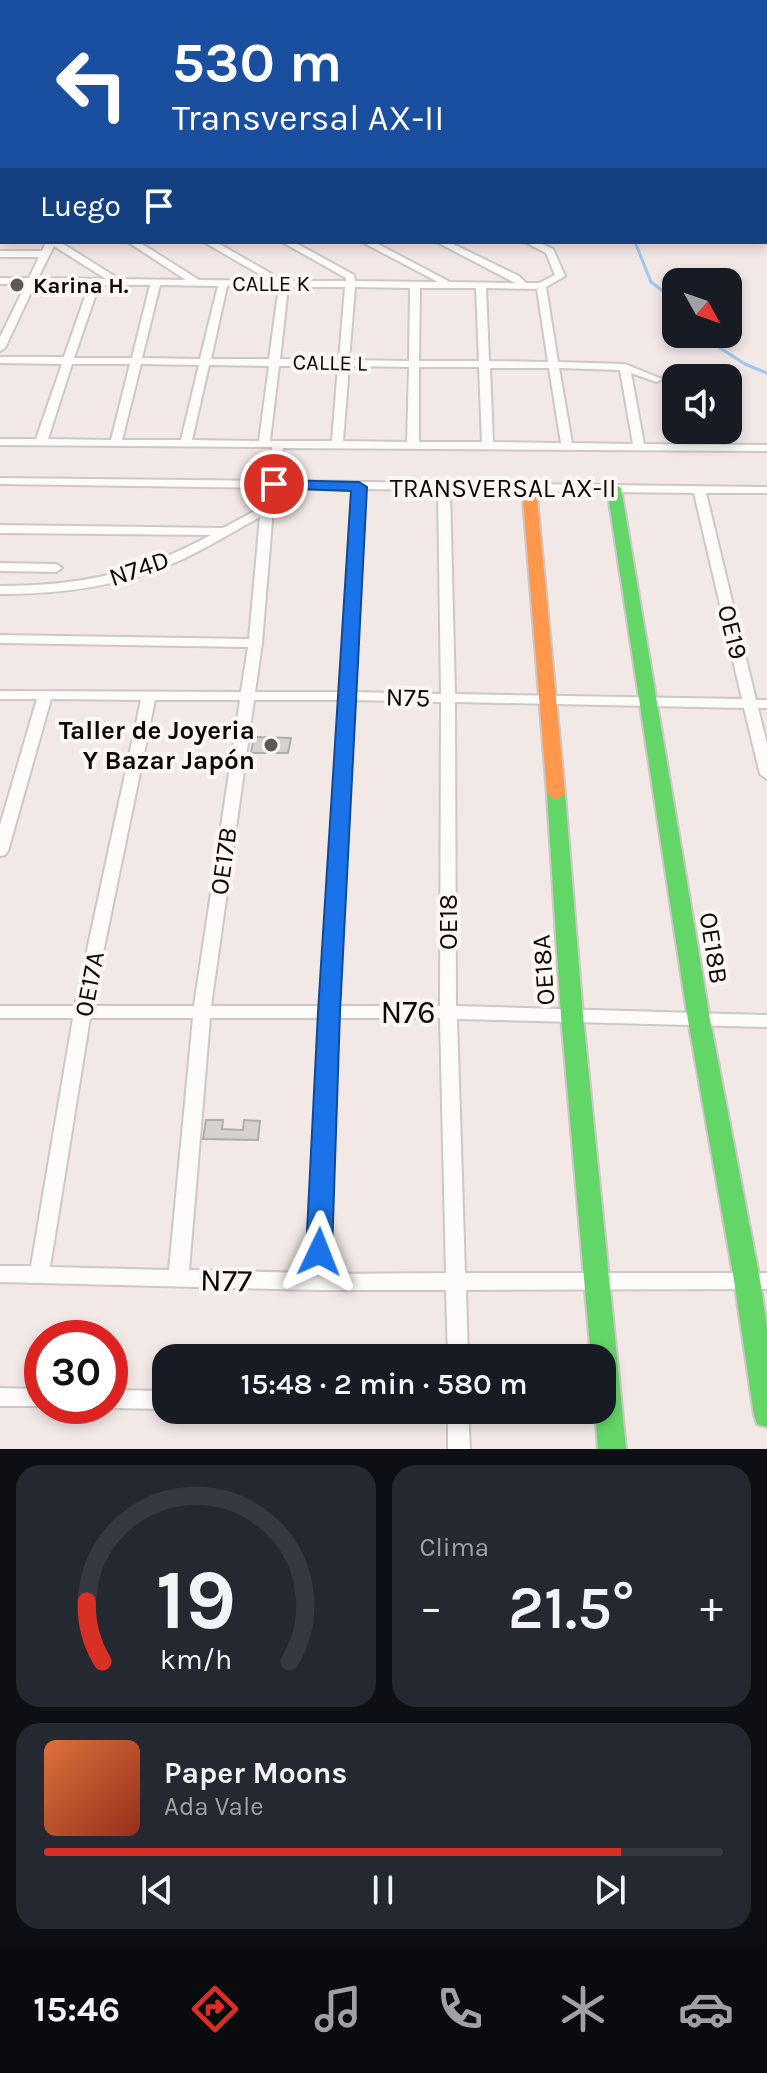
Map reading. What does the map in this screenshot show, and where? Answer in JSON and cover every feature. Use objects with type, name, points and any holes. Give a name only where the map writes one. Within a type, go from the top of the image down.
[{"type":"street","points":[[0,348],[30,282],[52,244]]},
{"type":"street","points":[[56,244],[115,281]]},
{"type":"street","points":[[136,244],[196,282]]},
{"type":"street","points":[[213,244],[284,284],[264,445]]},
{"type":"street","points":[[291,244],[351,277],[337,446]]},
{"type":"street","points":[[371,244],[450,284]]},
{"type":"street","points":[[446,244],[516,278],[523,286]]},
{"type":"street","points":[[534,244],[550,251],[560,276],[541,286],[567,447]]},
{"type":"street","points":[[0,254],[44,254]]},
{"type":"street","name":"CALLE K","points":[[0,281],[541,286]]},
{"type":"street","points":[[41,442],[95,281]]},
{"type":"street","points":[[116,442],[156,282]]},
{"type":"street","points":[[186,444],[223,283]]},
{"type":"street","points":[[413,446],[415,284]]},
{"type":"street","points":[[481,285],[488,446]]},
{"type":"street","name":"CALLE L","points":[[0,360],[625,367],[657,379]]},
{"type":"street","points":[[625,367],[639,448]]},
{"type":"street","points":[[0,442],[767,448]]},
{"type":"street","name":"OE17B","points":[[178,1279],[203,1014],[255,643],[267,509],[274,484],[278,445]]},
{"type":"street","name":"TRANSVERSAL AX-II","points":[[0,481],[767,490]]},
{"type":"street","points":[[318,1282],[329,1012],[359,487]]},
{"type":"street","name":"OE18","points":[[444,487],[448,1012],[458,1344]]},
{"type":"street","name":"OE18A","points":[[529,487],[549,700],[572,1016],[612,1449]]},
{"type":"street","name":"OE18B","points":[[614,488],[699,1020],[757,1281],[767,1415]]},
{"type":"street","name":"OE19","points":[[699,489],[767,774]]},
{"type":"street","name":"N74D","points":[[0,590],[58,591],[132,573],[172,559],[267,509]]},
{"type":"street","points":[[0,529],[222,531]]},
{"type":"street","points":[[0,567],[56,568]]},
{"type":"street","points":[[0,639],[255,643]]},
{"type":"street","name":"N75","points":[[0,695],[346,696],[767,704]]},
{"type":"street","points":[[0,851],[45,695]]},
{"type":"street","name":"0E17A","points":[[39,1274],[82,1014],[149,696]]},
{"type":"street","name":"N76","points":[[0,1012],[448,1012],[767,1021]]},
{"type":"street","name":"N77","points":[[0,1274],[318,1282],[757,1281]]},
{"type":"street","points":[[1,1401],[24,1399]]},
{"type":"street","points":[[128,1399],[152,1400]]},
{"type":"street","points":[[458,1424],[459,1449]]},
{"type":"building","name":"Taller de Joyeria Y Bazar Japón","points":[[254,737],[291,738],[288,753],[251,753]]},
{"type":"building","points":[[206,1120],[223,1120],[222,1129],[243,1130],[244,1120],[260,1121],[258,1140],[203,1139]]},
{"type":"waterway","points":[[636,244],[651,282],[662,290]]},
{"type":"waterway","points":[[720,348],[767,373]]},
{"type":"traffic: fast","points":[[614,488],[699,1020],[747,1280],[767,1415]]},
{"type":"traffic: fast","points":[[556,794],[572,1016],[612,1449]]},
{"type":"traffic: slow","points":[[529,487],[556,794]]},
{"type":"place","name":"Karina H.","points":[[17,285]]},
{"type":"place","name":"Taller de Joyeria Y Bazar Japón","points":[[271,745]]},
{"type":"route","points":[[274,484],[359,487],[329,1012],[319,1252]]}]
